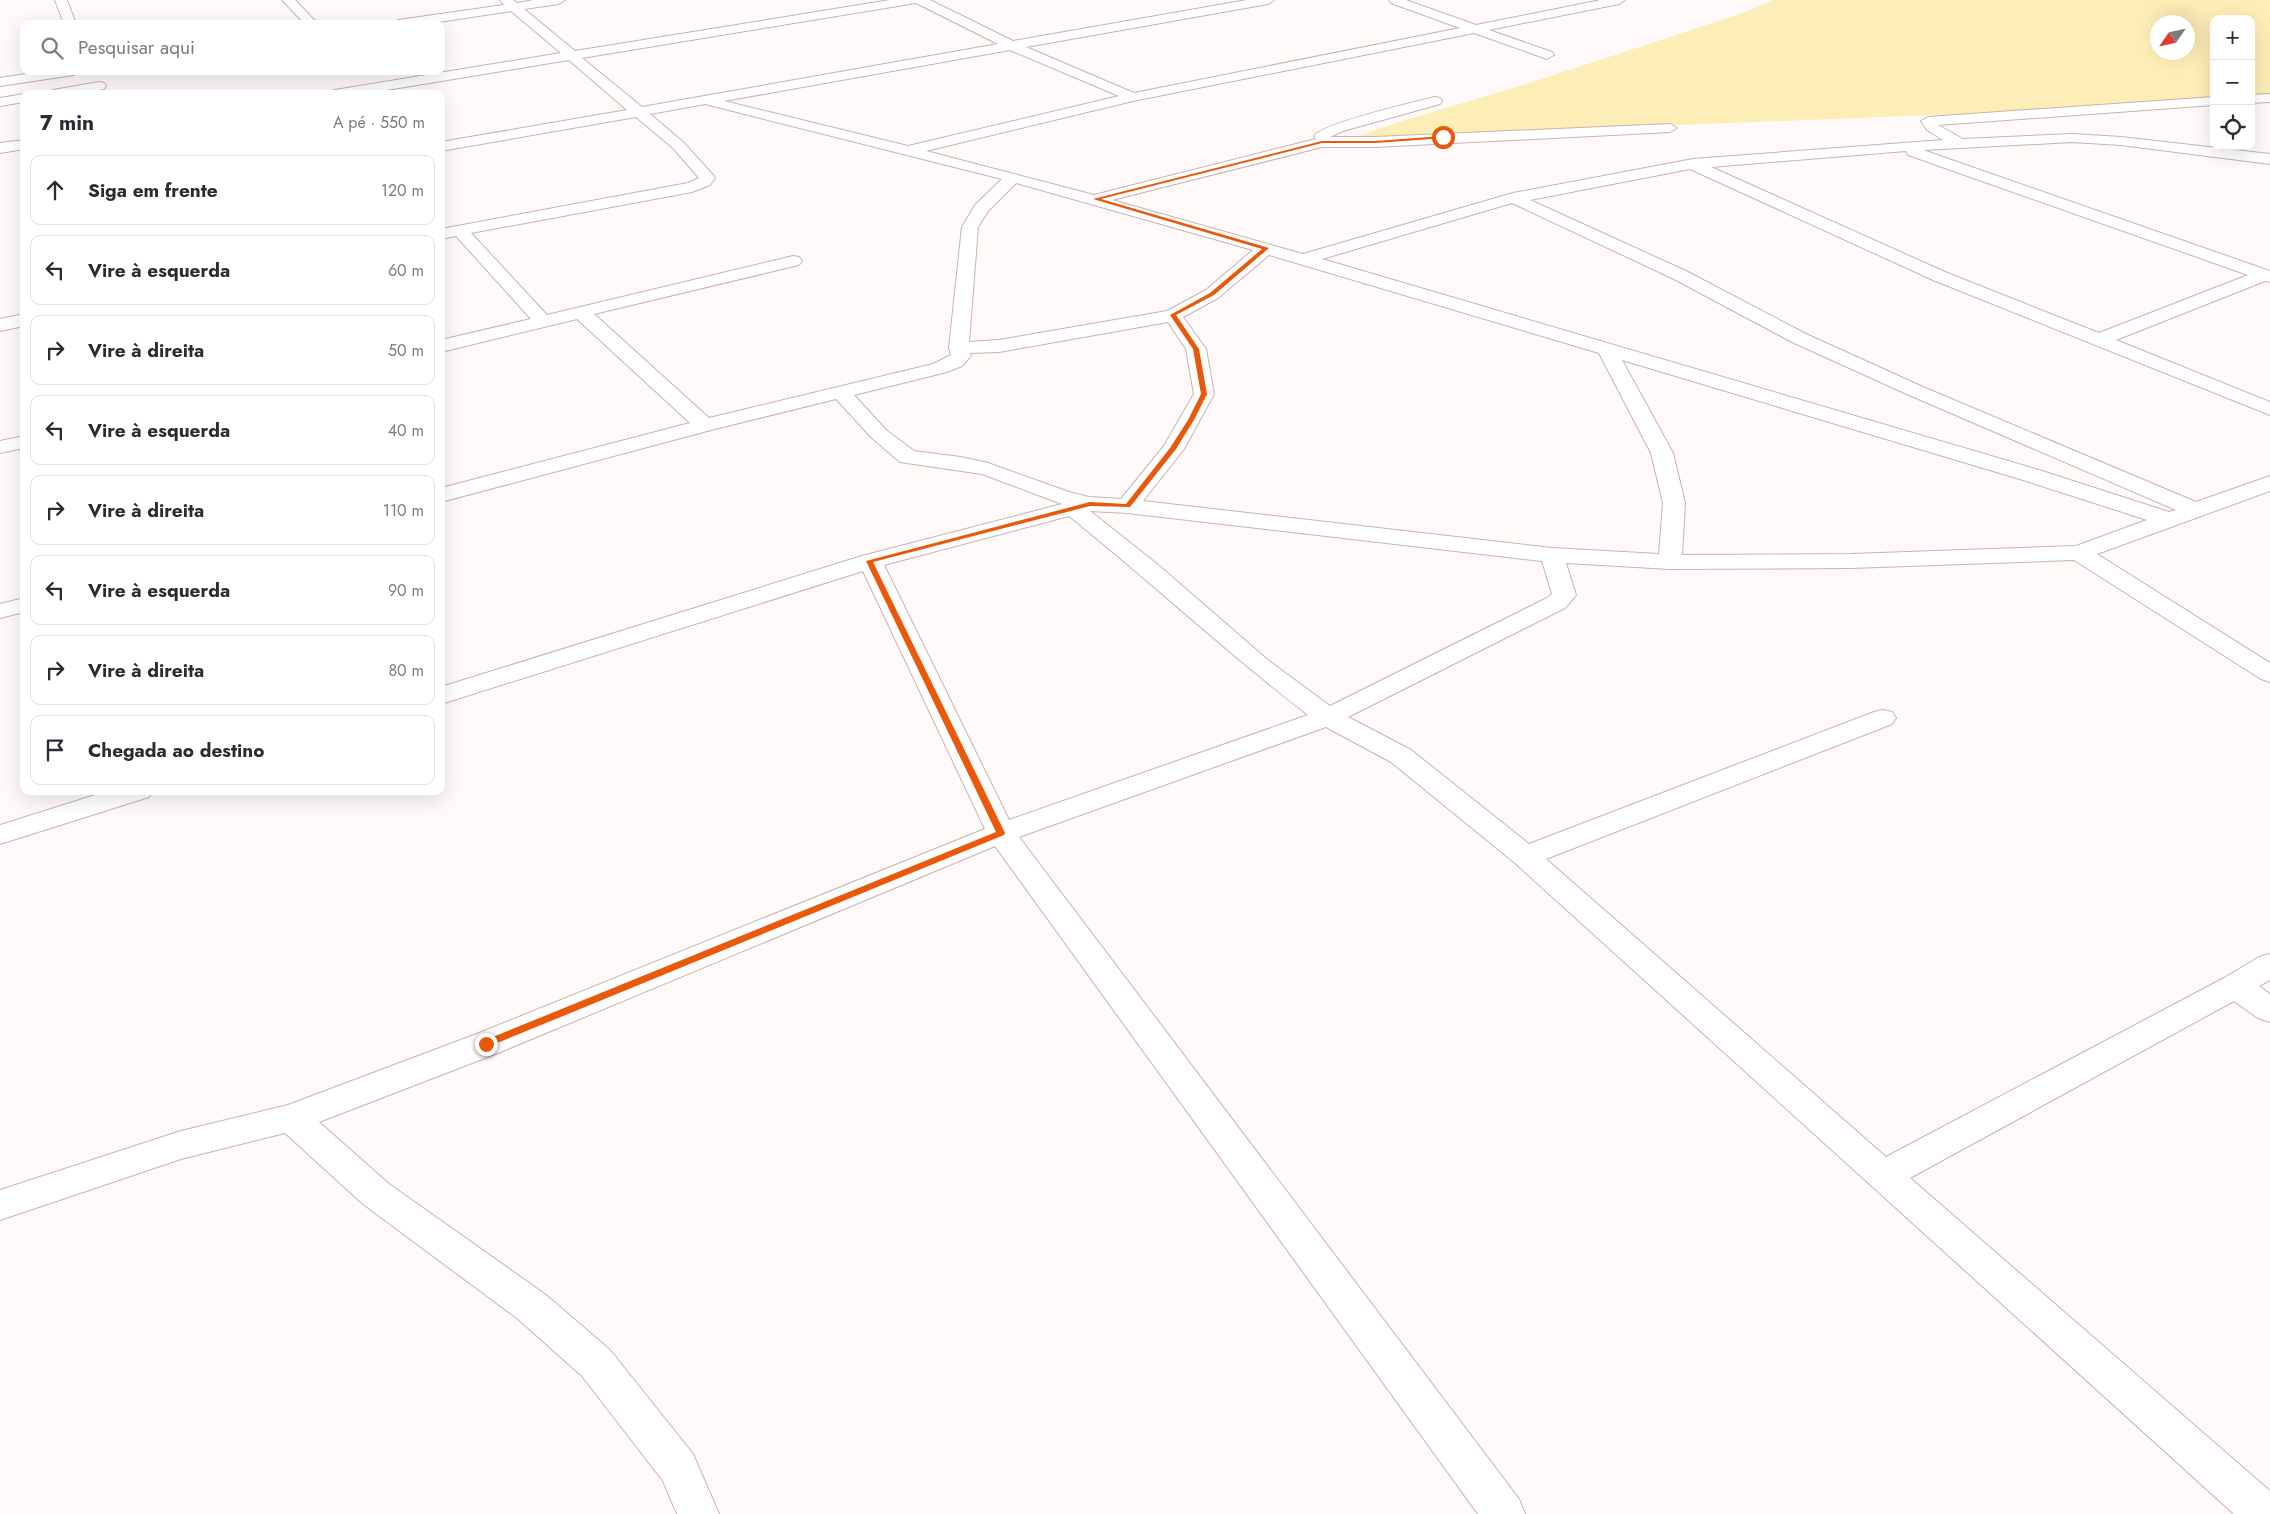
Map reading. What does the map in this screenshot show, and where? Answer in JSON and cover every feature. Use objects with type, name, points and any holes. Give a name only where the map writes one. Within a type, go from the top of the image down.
[{"type":"street","points":[[61,0],[68,20]]},
{"type":"street","points":[[288,0],[308,20]]},
{"type":"street","points":[[419,20],[510,3],[559,0]]},
{"type":"street","points":[[359,90],[912,0]]},
{"type":"street","points":[[921,0],[1012,46],[1133,97]]},
{"type":"street","points":[[445,146],[1268,0]]},
{"type":"street","points":[[1395,0],[1547,55]]},
{"type":"street","points":[[911,150],[1133,97],[1619,0]]},
{"type":"street","points":[[445,233],[692,187],[704,182],[706,178],[704,173],[684,152],[510,3]]},
{"type":"street","points":[[0,82],[47,75]]},
{"type":"street","points":[[91,75],[100,90]]},
{"type":"street","points":[[2255,99],[2270,98]]},
{"type":"street","points":[[0,102],[20,99]]},
{"type":"street","points":[[708,101],[1012,176],[1266,248],[2031,475],[2169,520]]},
{"type":"street","points":[[1960,144],[1932,127],[1928,124],[1928,121],[2210,101]]},
{"type":"street","points":[[1322,142],[1320,137],[1338,128],[1435,102]]},
{"type":"street","points":[[1095,199],[1322,142],[1375,142],[1670,128]]},
{"type":"street","points":[[1304,259],[1513,198],[1693,164],[1900,147],[2015,140],[2087,139],[2270,159]]},
{"type":"street","points":[[0,148],[20,145]]},
{"type":"street","points":[[1900,147],[2267,276]]},
{"type":"street","points":[[1693,164],[1939,276],[2270,409]]},
{"type":"street","points":[[445,494],[705,425],[940,368],[955,362],[961,356],[959,348],[970,227],[982,208],[1012,176]]},
{"type":"street","points":[[1513,198],[1680,275],[1800,338],[1916,391],[2195,510]]},
{"type":"street","points":[[459,230],[544,322]]},
{"type":"street","points":[[959,348],[999,346],[1126,325],[1173,315],[1212,294],[1266,248]]},
{"type":"street","points":[[445,345],[793,261]]},
{"type":"street","points":[[2099,340],[2267,276]]},
{"type":"street","points":[[582,313],[705,425]]},
{"type":"street","points":[[1127,506],[1173,449],[1204,394],[1196,349],[1173,315]]},
{"type":"street","points":[[0,325],[20,321]]},
{"type":"street","points":[[1607,350],[1662,454],[1667,468],[1674,503],[1670,562]]},
{"type":"street","points":[[840,392],[879,434],[908,457],[961,462],[988,469],[1081,506],[1149,569],[1260,666],[1328,716],[1401,756],[1525,856],[1882,1176],[2265,1514]]},
{"type":"street","points":[[0,447],[20,443]]},
{"type":"street","points":[[445,695],[870,561],[1081,506],[1127,506],[1552,555],[1670,562],[1851,561],[2079,553],[2270,483]]},
{"type":"street","points":[[2079,553],[2270,674]]},
{"type":"street","points":[[0,1205],[173,1145],[235,1128],[292,1118],[486,1044],[1001,833],[1328,716],[1556,603],[1564,595],[1552,555]]},
{"type":"street","points":[[870,561],[1001,833],[1504,1514]]},
{"type":"street","points":[[0,611],[20,606]]},
{"type":"street","points":[[1525,856],[1883,718]]},
{"type":"street","points":[[0,835],[126,795]]},
{"type":"street","points":[[1882,1176],[2235,986],[2270,965]]},
{"type":"street","points":[[2235,986],[2270,1010]]},
{"type":"street","points":[[292,1118],[376,1194],[532,1307],[596,1363],[678,1468],[698,1514]]},
{"type":"shaded area","points":[[1773,0],[2270,0],[2270,95],[2255,96],[2255,15],[2210,15],[2210,99],[2033,111],[1353,138],[1402,121],[1523,85],[1743,13]]},
{"type":"route","points":[[486,1044],[1001,833],[870,561],[1090,504],[1127,506],[1173,449],[1204,394],[1196,349],[1173,315],[1212,294],[1266,248],[1095,199],[1322,142],[1375,142],[1443,137]]}]
